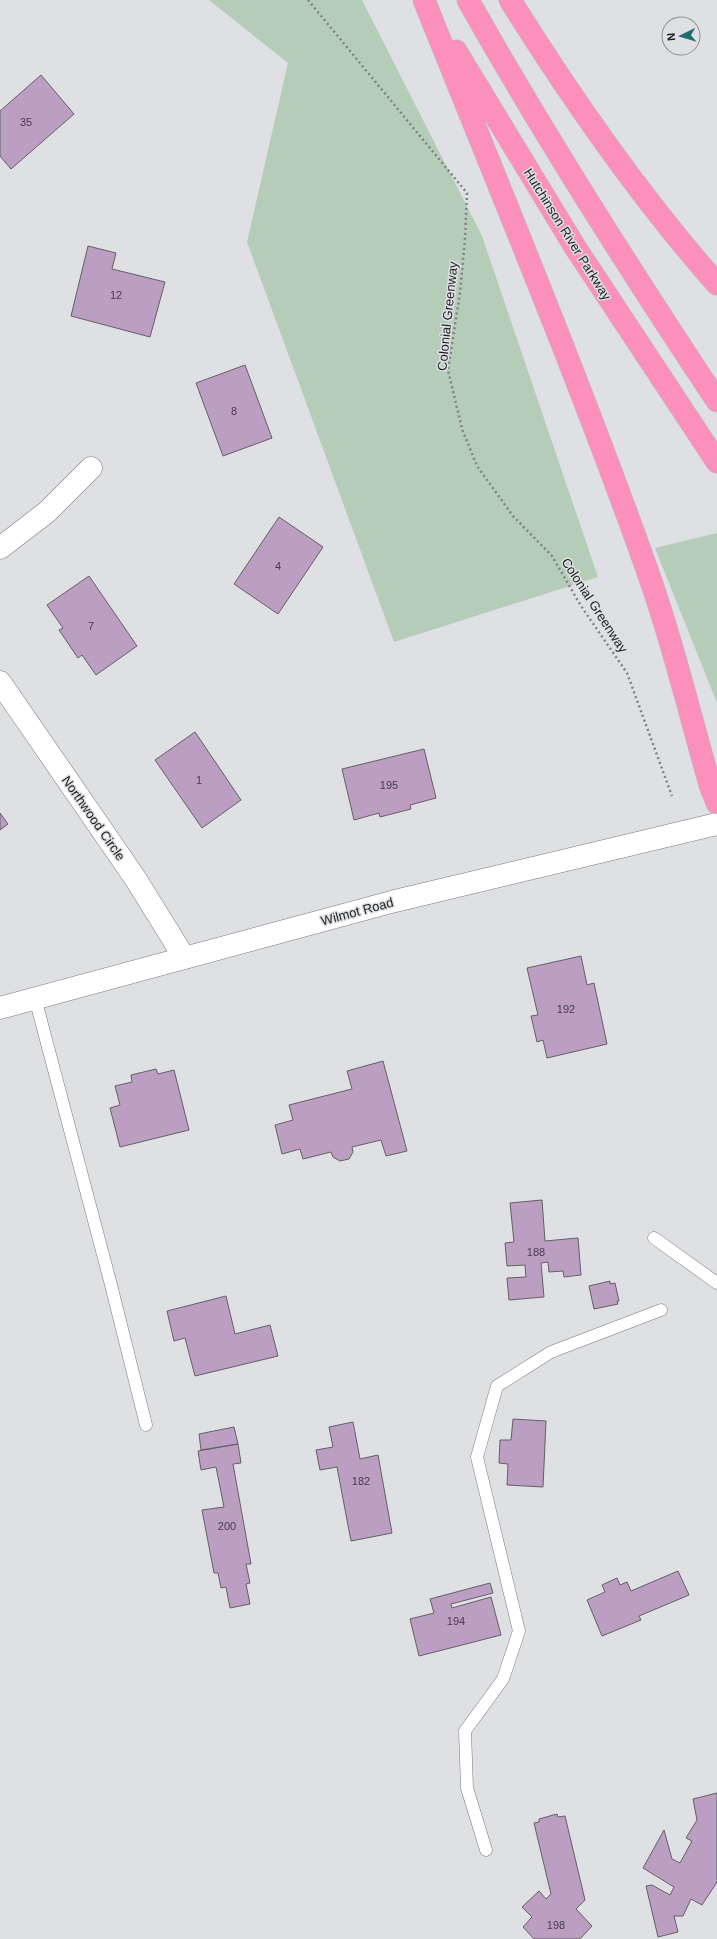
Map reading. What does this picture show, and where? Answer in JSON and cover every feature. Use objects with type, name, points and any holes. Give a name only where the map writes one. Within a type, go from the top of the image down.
[{"type":"highway","points":[[424,0],[540,286],[645,564],[662,614],[710,785],[717,803]]},
{"type":"highway","name":"Hutchinson River Parkway","points":[[427,0],[464,66],[575,247],[717,462]]},
{"type":"highway","points":[[468,0],[499,55],[609,235],[717,401]]},
{"type":"highway","points":[[510,0],[552,67],[647,201],[717,284]]},
{"type":"street","points":[[0,548],[47,512],[91,468]]},
{"type":"street","name":"Northwood Circle","points":[[0,682],[135,878],[184,957]]},
{"type":"street","name":"Wilmot Road","points":[[0,1008],[395,901],[717,824]]},
{"type":"lane","points":[[34,998],[110,1281],[146,1424]]},
{"type":"lane","points":[[654,1238],[717,1283]]},
{"type":"lane","points":[[486,1850],[467,1788],[465,1731],[503,1679],[519,1631],[477,1458],[497,1386],[551,1352],[661,1310]]},
{"type":"path","name":"Colonial Greenway","points":[[308,0],[467,193],[465,238],[460,285],[448,370],[462,429],[477,466],[513,516],[552,556],[580,606],[628,673],[672,796]]},
{"type":"green space","points":[[209,0],[362,0],[482,236],[598,577],[394,642],[247,242],[288,63]]},
{"type":"green space","points":[[717,533],[717,703],[655,548]]},
{"type":"building","points":[[41,75],[74,114],[11,169],[0,156],[0,111]]},
{"type":"building","points":[[88,246],[116,253],[112,269],[165,282],[150,337],[71,316]]},
{"type":"building","points":[[245,365],[272,438],[223,456],[196,383]]},
{"type":"building","points":[[279,517],[323,547],[278,614],[234,584]]},
{"type":"building","points":[[89,576],[137,646],[96,675],[82,655],[78,658],[59,630],[63,628],[47,605]]},
{"type":"building","points":[[195,732],[241,800],[202,828],[155,760]]},
{"type":"building","points":[[424,749],[436,798],[410,805],[411,809],[380,817],[379,813],[354,820],[342,769]]},
{"type":"building","points":[[0,813],[8,824],[0,830]]},
{"type":"building","points":[[581,956],[587,985],[594,983],[607,1044],[547,1058],[543,1040],[537,1042],[531,1016],[538,1015],[527,968]]},
{"type":"building","points":[[383,1061],[407,1151],[386,1156],[381,1140],[352,1147],[353,1152],[349,1159],[340,1161],[333,1157],[331,1152],[303,1159],[300,1149],[282,1154],[275,1125],[293,1120],[289,1105],[352,1089],[347,1071]]},
{"type":"building","points":[[156,1069],[158,1074],[174,1070],[189,1130],[120,1147],[110,1108],[120,1105],[115,1086],[132,1082],[131,1075]]},
{"type":"building","points":[[542,1200],[545,1241],[578,1238],[581,1275],[564,1277],[563,1271],[549,1272],[548,1262],[541,1263],[544,1297],[509,1300],[507,1278],[526,1277],[525,1265],[507,1266],[505,1243],[514,1242],[510,1203]]},
{"type":"building","points":[[610,1281],[610,1284],[615,1283],[619,1301],[617,1301],[618,1304],[594,1309],[589,1286]]},
{"type":"building","points":[[226,1296],[235,1334],[270,1325],[278,1356],[195,1376],[185,1338],[174,1341],[167,1311]]},
{"type":"building","points":[[513,1419],[546,1421],[543,1487],[507,1485],[508,1464],[499,1463],[500,1440],[511,1440]]},
{"type":"building","points":[[353,1422],[360,1459],[378,1455],[392,1533],[351,1541],[337,1467],[320,1470],[316,1450],[333,1447],[329,1427]]},
{"type":"building","points":[[234,1427],[238,1444],[201,1450],[199,1434]]},
{"type":"building","points":[[238,1444],[241,1463],[233,1464],[251,1564],[246,1564],[250,1583],[246,1584],[250,1604],[230,1608],[226,1587],[221,1588],[218,1573],[214,1573],[202,1510],[224,1507],[216,1467],[201,1470],[198,1451]]},
{"type":"building","points":[[678,1571],[689,1595],[639,1616],[641,1620],[602,1636],[587,1600],[605,1592],[602,1585],[617,1578],[620,1585],[627,1582],[631,1591]]},
{"type":"building","points":[[490,1583],[493,1593],[451,1604],[452,1608],[491,1597],[501,1635],[419,1656],[410,1619],[434,1613],[430,1599]]},
{"type":"building","points":[[717,1793],[717,1882],[702,1905],[691,1899],[683,1916],[674,1916],[678,1932],[658,1937],[646,1886],[652,1885],[670,1895],[674,1887],[643,1868],[664,1830],[672,1859],[680,1863],[692,1841],[686,1838],[697,1820],[693,1799]]},
{"type":"building","points":[[557,1814],[558,1817],[565,1816],[585,1900],[576,1909],[592,1926],[580,1939],[534,1939],[523,1927],[532,1917],[522,1907],[539,1891],[546,1899],[551,1894],[534,1823],[539,1822],[539,1819]]}]
